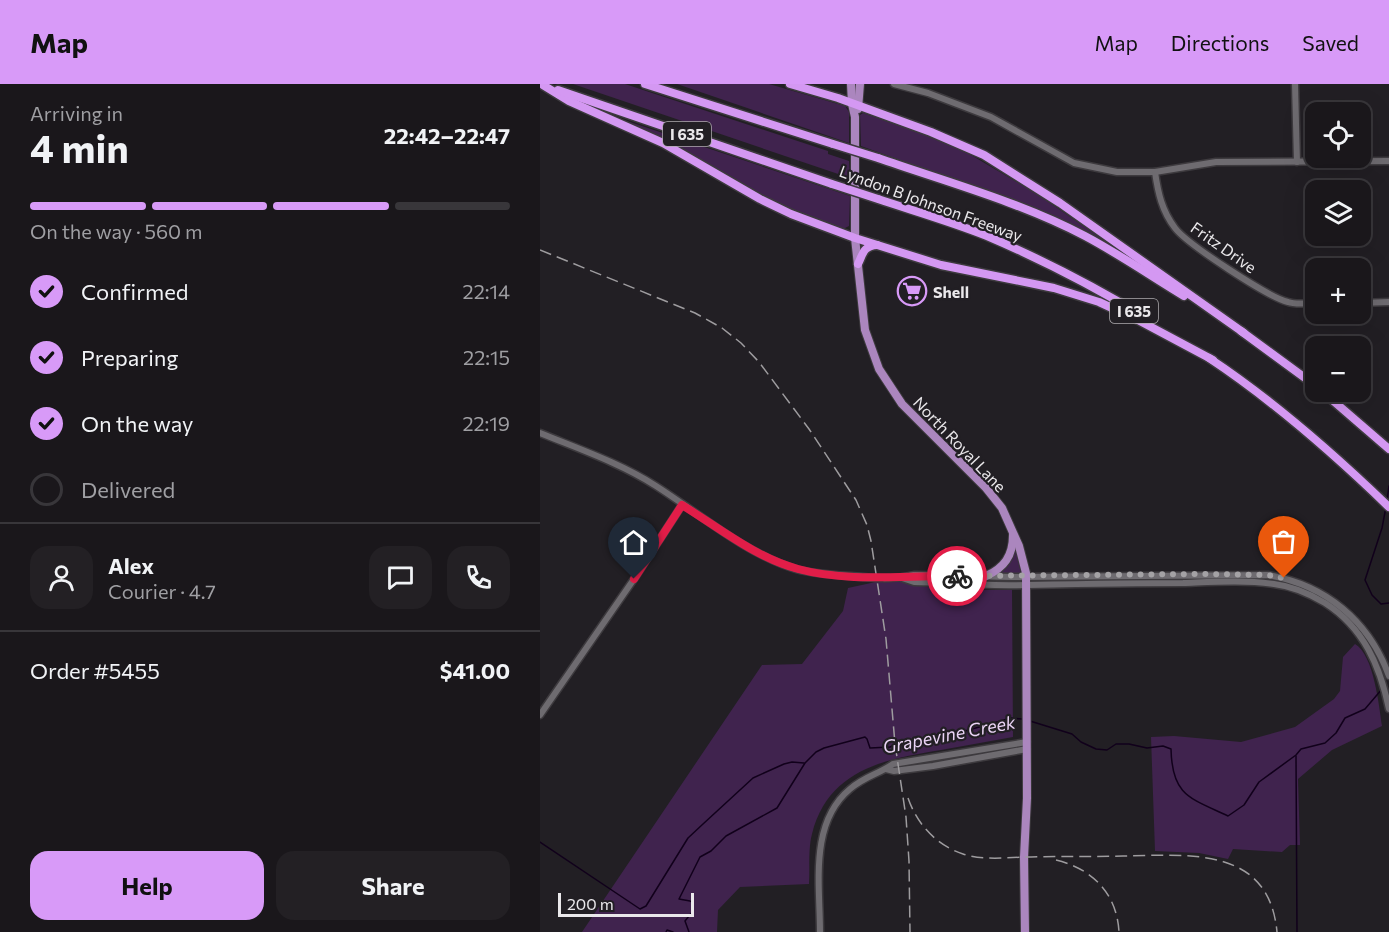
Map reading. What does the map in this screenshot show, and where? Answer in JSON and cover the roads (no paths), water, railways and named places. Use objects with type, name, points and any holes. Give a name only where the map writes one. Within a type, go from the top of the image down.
[{"type":"highway","name":"Lyndon B Johnson Freeway","points":[[542,84],[948,222],[1022,252],[1134,311],[1213,360],[1313,437],[1389,507]]},
{"type":"highway","points":[[542,84],[569,101],[663,143],[777,208],[855,238],[941,265],[1054,288],[1099,303],[1138,320],[1213,360]]},
{"type":"highway","name":"Lyndon B Johnson Freeway","points":[[645,84],[878,158],[1009,203],[1085,237],[1244,333],[1305,378]]},
{"type":"highway","points":[[790,84],[931,132],[995,161],[1060,203],[1244,333]]},
{"type":"highway","points":[[858,264],[867,247],[880,246]]},
{"type":"highway","points":[[1335,402],[1389,449]]},
{"type":"main road","points":[[851,84],[855,105]]},
{"type":"main road","points":[[855,105],[860,84]]},
{"type":"main road","name":"North Royal Lane","points":[[855,105],[855,238],[865,330],[873,357],[893,392],[989,491],[1002,508],[1021,552],[1026,576],[1027,798],[1024,932]]},
{"type":"main road","points":[[986,576],[999,569],[1008,560],[1013,546],[1013,530]]},
{"type":"street","points":[[894,84],[928,93],[991,117],[1074,162],[1117,172],[1155,172],[1216,162],[1389,161]]},
{"type":"street","points":[[1295,84],[1297,162]]},
{"type":"street","name":"Fritz Drive","points":[[1155,172],[1161,202],[1170,221],[1183,237],[1268,293],[1286,302],[1305,303]]},
{"type":"street","points":[[1371,303],[1389,302]]},
{"type":"street","points":[[540,433],[629,470],[768,558],[797,569],[850,576],[902,578],[914,582],[1027,585],[1227,582],[1275,584],[1323,602],[1363,633]]},
{"type":"street","points":[[540,715],[634,580],[682,505]]},
{"type":"street","points":[[902,578],[914,575],[1268,575],[1298,582],[1328,597],[1345,610],[1363,633],[1389,676]]},
{"type":"street","points":[[1375,653],[1388,705]]},
{"type":"street","points":[[820,932],[820,850],[827,819],[840,798],[850,788],[867,776],[893,764],[1027,746]]},
{"type":"street","points":[[885,769],[894,771],[933,765],[1027,746]]},
{"type":"street","points":[[932,758],[933,765]]},
{"type":"waterway","name":"Grapevine Creek","points":[[1387,500],[1389,486]]},
{"type":"waterway","name":"Grapevine Creek","points":[[1386,507],[1382,528],[1365,580],[1372,595],[1381,604],[1389,603]]},
{"type":"waterway","name":"Grapevine Creek","points":[[1030,721],[1072,734],[1081,742],[1096,749],[1107,750],[1116,744],[1147,748],[1163,746],[1171,749],[1172,765],[1179,786],[1203,805],[1228,816],[1244,805],[1259,782],[1301,749],[1325,743],[1336,733],[1345,718],[1365,709],[1382,689]]},
{"type":"waterway","name":"Grapevine Creek","points":[[689,932],[685,921],[693,911],[693,903],[679,899],[700,857],[711,851],[726,836],[777,808],[805,763],[816,752],[865,737],[870,748],[890,747],[901,742],[926,741],[940,733],[958,733],[1011,718],[1022,719]]},
{"type":"waterway","points":[[1296,756],[1297,932]]},
{"type":"waterway","points":[[540,842],[640,909],[646,906],[688,838],[753,778],[784,764],[804,763]]},
{"type":"waterway","name":"Grapevine Creek","points":[[666,932],[667,930],[673,932]]},
{"type":"railway","points":[[540,250],[695,313],[722,328],[741,343],[759,362],[809,429],[856,500],[871,541],[886,639],[895,744],[906,817],[910,932]]},
{"type":"railway","points":[[908,798],[922,825],[936,839],[953,850],[971,856],[997,858],[1173,855],[1221,861],[1242,869],[1259,883],[1271,904],[1277,932]]},
{"type":"railway","points":[[1056,860],[1081,870],[1101,885],[1114,906],[1119,932]]},
{"type":"place","name":"Shell","points":[[912,291]]}]
